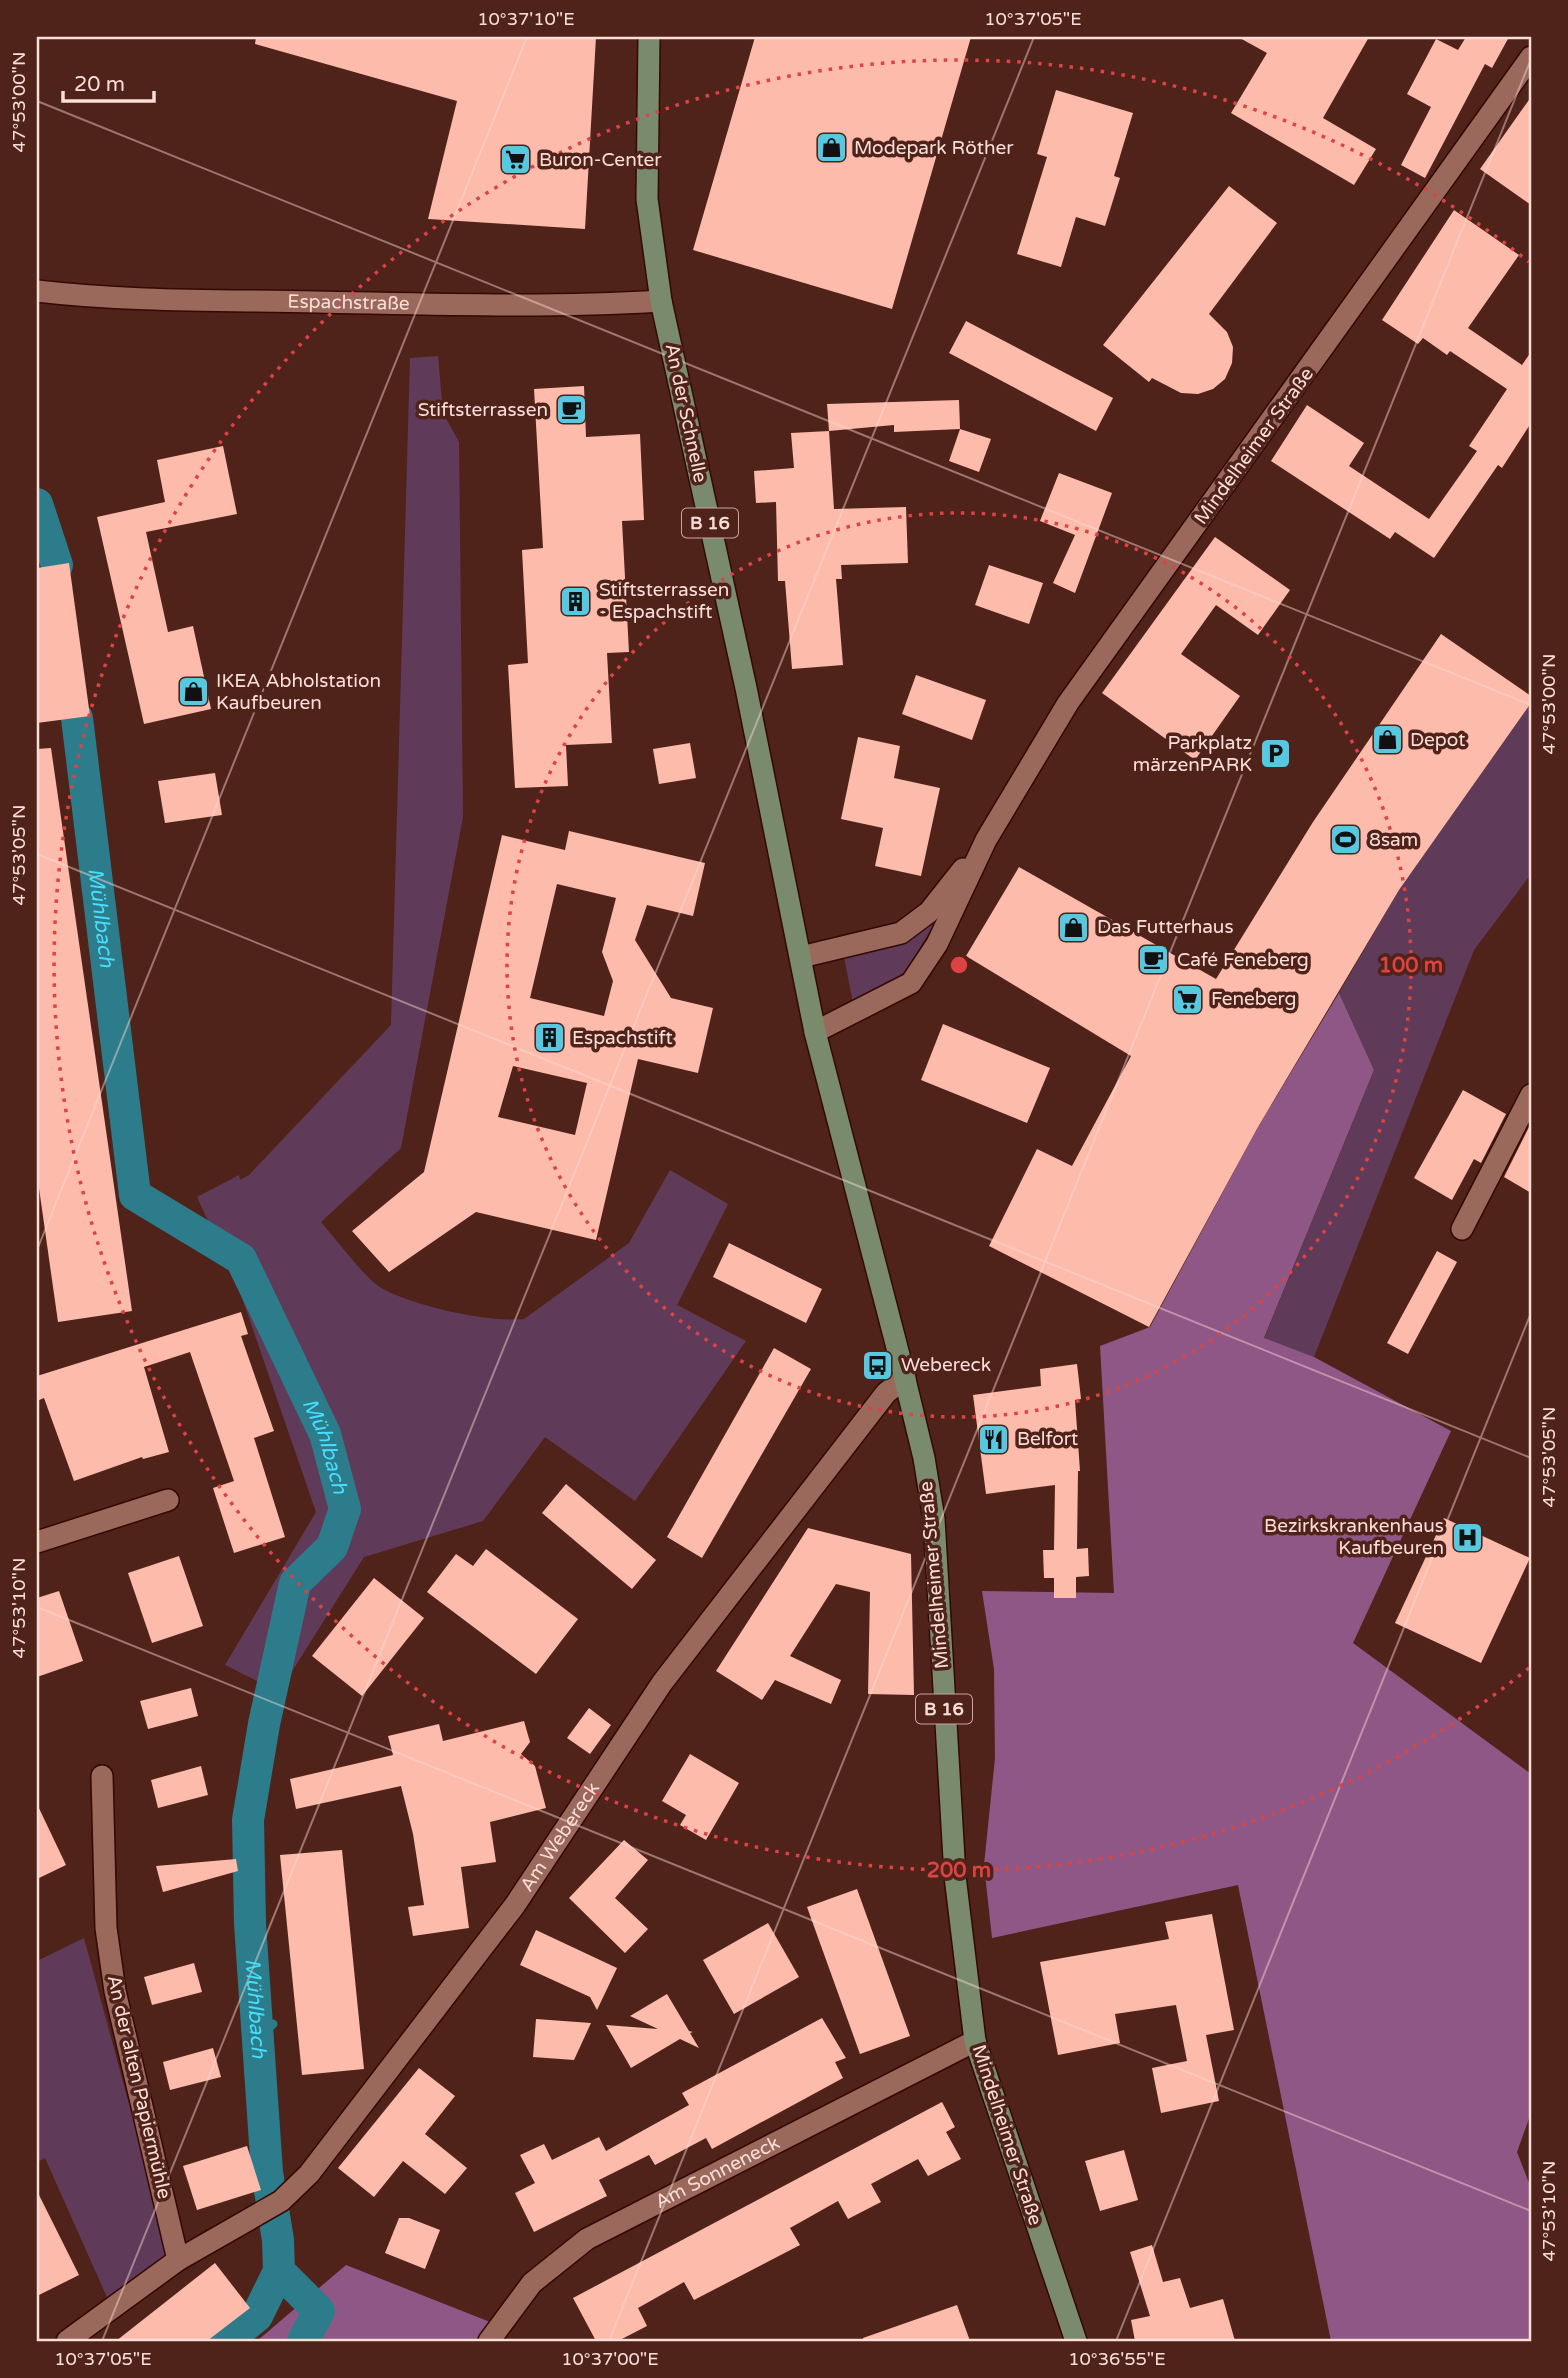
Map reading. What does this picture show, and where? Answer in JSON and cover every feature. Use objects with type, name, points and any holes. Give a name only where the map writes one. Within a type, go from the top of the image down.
[{"type":"main road","name":"An der Schnelle","points":[[649,37],[647,199],[661,302],[743,675],[815,1032]]},
{"type":"main road","name":"Mindelheimer Straße","points":[[815,1032],[905,1378],[924,1458],[934,1519],[955,1876],[975,2041],[1076,2341]]},
{"type":"street","name":"Mindelheimer Straße","points":[[815,1032],[911,983],[937,944],[986,840],[1068,703],[1531,57]]},
{"type":"street","name":"Espachstraße","points":[[37,291],[110,299],[204,301],[558,306],[661,302]]},
{"type":"street","name":"Mindelheimer Straße","points":[[800,957],[901,933],[929,912],[986,840]]},
{"type":"street","points":[[1462,1229],[1531,1095]]},
{"type":"street","name":"Am Webereck","points":[[178,2260],[281,2201],[309,2174],[515,1905],[662,1683],[886,1393],[905,1378]]},
{"type":"street","points":[[37,1542],[168,1500]]},
{"type":"street","name":"An der alten Papiermühle","points":[[102,1776],[106,1928],[115,1991],[178,2260]]},
{"type":"street","name":"Am Sonneneck","points":[[489,2341],[531,2283],[587,2239],[975,2041]]},
{"type":"street","points":[[67,2341],[178,2260]]},
{"type":"shaded area","points":[[438,356],[443,413],[459,442],[463,817],[401,1148],[321,1222],[360,1269],[383,1289],[452,1312],[509,1320],[524,1319],[629,1243],[670,1170],[728,1204],[677,1305],[746,1341],[635,1501],[545,1437],[483,1521],[364,1557],[279,1692],[225,1665],[316,1512],[239,1289],[197,1197],[239,1175],[240,1180],[249,1175],[391,1025],[410,358]]},
{"type":"shaded area","points":[[1531,703],[1531,874],[1474,950],[1314,1357],[1264,1339],[1374,1070],[1339,993],[1399,890]]},
{"type":"shaded area","points":[[934,924],[903,976],[853,1003],[844,957],[902,941]]},
{"type":"shaded area","points":[[1339,993],[1374,1070],[1264,1338],[1314,1357],[1451,1431],[1353,1643],[1531,1774],[1531,2113],[1517,2152],[1531,2188],[1531,2341],[1331,2341],[1238,1885],[992,1938],[984,1865],[995,1758],[994,1669],[982,1591],[1114,1593],[1100,1346],[1150,1327],[1258,1127]]},
{"type":"shaded area","points":[[84,1938],[171,2259],[110,2304],[45,2158],[37,2162],[37,1961]]},
{"type":"shaded area","points":[[346,2265],[490,2322],[477,2341],[257,2341]]},
{"type":"building","name":"Buron-Center","points":[[256,37],[596,37],[585,229],[428,219],[457,101],[255,44]]},
{"type":"building","name":"Modepark Röther","points":[[755,37],[971,37],[892,309],[693,250]]},
{"type":"building","points":[[1238,37],[1369,37],[1323,118],[1376,149],[1354,185],[1231,113],[1267,53]]},
{"type":"building","points":[[1466,37],[1509,37],[1492,68],[1485,64],[1425,178],[1401,165],[1431,107],[1407,94],[1436,39],[1458,50]]},
{"type":"building","points":[[1056,90],[1133,113],[1114,176],[1120,178],[1105,226],[1076,217],[1061,267],[1017,254],[1047,157],[1037,154]]},
{"type":"building","points":[[1531,97],[1531,205],[1480,169]]},
{"type":"building","points":[[1229,186],[1277,223],[1209,314],[1227,332],[1233,347],[1232,363],[1225,379],[1213,389],[1198,394],[1181,393],[1152,378],[1149,382],[1103,345]]},
{"type":"building","points":[[1454,210],[1519,255],[1468,328],[1522,365],[1531,352],[1531,423],[1502,468],[1498,465],[1434,558],[1395,532],[1390,539],[1271,461],[1307,405],[1364,443],[1349,466],[1429,519],[1477,451],[1469,446],[1507,389],[1450,351],[1447,355],[1423,338],[1418,344],[1382,320]]},
{"type":"building","points":[[966,321],[1113,398],[1096,431],[949,353]]},
{"type":"building","name":"Stiftsterrassen - Espachstift","points":[[584,386],[586,437],[640,434],[644,520],[622,521],[629,652],[607,653],[612,743],[566,745],[568,786],[515,788],[508,665],[528,663],[522,550],[543,548],[534,389]]},
{"type":"building","points":[[959,400],[960,429],[894,432],[894,425],[829,431],[827,404]]},
{"type":"building","points":[[960,429],[991,439],[979,472],[949,461]]},
{"type":"building","points":[[829,431],[834,509],[906,507],[908,563],[841,565],[842,579],[836,579],[843,665],[792,669],[785,581],[778,581],[776,502],[756,503],[754,471],[794,468],[791,433]]},
{"type":"building","points":[[223,446],[237,514],[146,532],[168,632],[193,626],[211,709],[144,724],[97,517],[165,502],[157,460]]},
{"type":"building","points":[[1059,473],[1112,493],[1075,593],[1053,583],[1075,535],[1040,521]]},
{"type":"building","points":[[1215,537],[1290,590],[1258,635],[1216,605],[1181,654],[1240,696],[1195,760],[1102,693]]},
{"type":"building","points":[[69,563],[90,716],[37,723],[37,568]]},
{"type":"building","points":[[989,565],[1043,583],[1029,624],[975,605]]},
{"type":"building","points":[[1441,634],[1531,696],[1531,703],[1399,890],[1258,1127],[1149,1327],[989,1246],[1037,1149],[1072,1166],[1131,1056],[966,956],[1019,867],[1216,979],[1313,822]]},
{"type":"building","points":[[916,675],[986,700],[972,740],[902,714]]},
{"type":"building","points":[[858,737],[900,746],[894,778],[940,788],[921,876],[875,866],[883,828],[841,819]]},
{"type":"building","points":[[690,743],[696,778],[659,784],[653,749]]},
{"type":"building","points":[[51,748],[132,1311],[58,1322],[37,1174],[37,749]]},
{"type":"building","points":[[215,773],[222,815],[165,823],[158,781]]},
{"type":"building","points":[[569,831],[705,863],[693,916],[647,905],[635,940],[671,998],[713,1008],[698,1073],[638,1059],[596,1240],[476,1212],[389,1272],[352,1231],[424,1172],[502,835],[565,850]],"holes":[[[557,884],[616,898],[602,952],[613,981],[604,1016],[530,998]],[[513,1066],[587,1083],[575,1135],[498,1117]]]},
{"type":"building","points":[[943,1024],[1050,1068],[1027,1123],[921,1080]]},
{"type":"building","points":[[1463,1090],[1506,1114],[1481,1163],[1474,1159],[1452,1200],[1414,1178]]},
{"type":"building","points":[[1529,1127],[1531,1128],[1531,1193],[1504,1177]]},
{"type":"building","points":[[729,1243],[822,1289],[806,1323],[713,1277]]},
{"type":"building","points":[[1437,1251],[1457,1262],[1408,1354],[1387,1343]]},
{"type":"building","points":[[241,1312],[248,1334],[241,1336],[274,1431],[254,1438],[285,1537],[234,1553],[213,1488],[234,1481],[190,1352],[144,1367],[169,1452],[143,1459],[142,1457],[74,1481],[44,1398],[37,1401],[37,1376]]},
{"type":"building","points":[[774,1348],[811,1369],[702,1558],[667,1537]]},
{"type":"building","points":[[1077,1364],[1081,1399],[1075,1400],[1080,1471],[1077,1549],[1088,1548],[1089,1576],[1076,1577],[1076,1598],[1054,1598],[1054,1578],[1044,1578],[1043,1550],[1054,1550],[1055,1485],[986,1494],[973,1395],[1041,1386],[1040,1369]]},
{"type":"building","points":[[566,1484],[656,1560],[632,1589],[542,1513]]},
{"type":"building","points":[[1444,1518],[1530,1558],[1481,1663],[1395,1623]]},
{"type":"building","points":[[808,1528],[911,1554],[914,1695],[868,1694],[870,1592],[836,1584],[790,1656],[841,1680],[831,1704],[775,1680],[762,1700],[716,1671]]},
{"type":"building","points":[[486,1549],[578,1619],[536,1674],[427,1592],[456,1554],[473,1566]]},
{"type":"building","points":[[179,1556],[203,1626],[152,1643],[128,1573]]},
{"type":"building","points":[[374,1578],[424,1618],[362,1696],[312,1656]]},
{"type":"building","points":[[59,1591],[83,1661],[37,1677],[37,1598]]},
{"type":"building","points":[[191,1688],[198,1716],[148,1729],[140,1701]]},
{"type":"building","points":[[589,1708],[611,1725],[590,1754],[567,1738]]},
{"type":"building","points":[[524,1721],[530,1742],[521,1754],[535,1766],[546,1808],[490,1822],[496,1862],[461,1867],[469,1928],[413,1936],[408,1907],[424,1905],[413,1834],[401,1786],[296,1809],[290,1779],[393,1755],[388,1736],[439,1724],[443,1741]]},
{"type":"building","points":[[690,1754],[739,1783],[706,1840],[680,1825],[686,1815],[662,1801]]},
{"type":"building","points":[[201,1766],[208,1795],[158,1808],[151,1780]]},
{"type":"building","points":[[37,1804],[66,1865],[37,1879]]},
{"type":"building","points":[[624,1840],[648,1860],[615,1898],[648,1929],[625,1953],[569,1898]]},
{"type":"building","points":[[342,1850],[364,2069],[302,2075],[280,1855]]},
{"type":"building","points":[[236,1859],[238,1871],[163,1892],[156,1866]]},
{"type":"building","points":[[857,1889],[910,2036],[860,2054],[807,1907]]},
{"type":"building","points":[[1212,1914],[1234,2030],[1206,2035],[1219,2101],[1161,2113],[1152,2068],[1187,2061],[1176,2005],[1115,2014],[1120,2043],[1058,2055],[1040,1962],[1169,1939],[1165,1922]]},
{"type":"building","points":[[768,1923],[799,1977],[734,2014],[703,1960]]},
{"type":"building","points":[[536,1930],[617,1968],[597,2010],[590,1997],[520,1965]]},
{"type":"building","points":[[194,1963],[202,1992],[152,2005],[144,1977]]},
{"type":"building","points":[[667,1994],[689,2031],[693,2032],[690,2033],[699,2048],[680,2039],[631,2068],[606,2025],[658,2029],[630,2016]]},
{"type":"building","points":[[822,2018],[846,2058],[835,2062],[843,2078],[712,2149],[706,2138],[655,2165],[649,2155],[599,2180],[607,2196],[534,2232],[515,2193],[535,2183],[520,2155],[544,2144],[552,2160],[599,2137],[606,2151],[689,2105],[682,2093]]},
{"type":"building","points":[[536,2019],[591,2023],[574,2060],[533,2057]]},
{"type":"building","points":[[213,2048],[221,2077],[170,2090],[163,2062]]},
{"type":"building","points":[[419,2068],[455,2096],[425,2134],[467,2168],[445,2194],[403,2161],[374,2197],[338,2168]]},
{"type":"building","points":[[942,2102],[955,2127],[946,2132],[961,2159],[928,2176],[918,2159],[871,2184],[881,2202],[848,2219],[838,2201],[790,2228],[800,2245],[694,2300],[684,2282],[638,2308],[647,2326],[618,2341],[596,2341],[573,2298]]},
{"type":"building","points":[[247,2146],[261,2190],[197,2210],[183,2166]]},
{"type":"building","points":[[1124,2150],[1138,2200],[1100,2211],[1085,2161]]},
{"type":"building","points":[[37,2191],[79,2275],[37,2296]]},
{"type":"building","points":[[399,2218],[409,2218],[440,2230],[425,2269],[385,2253]]},
{"type":"building","points":[[1152,2245],[1163,2282],[1180,2278],[1190,2308],[1223,2299],[1235,2341],[1135,2341],[1131,2320],[1150,2316],[1130,2252]]},
{"type":"building","points":[[215,2263],[250,2308],[207,2341],[116,2341]]},
{"type":"building","points":[[957,2305],[970,2341],[863,2341],[863,2338]]},
{"type":"waterway","name":"Mühlbach","points":[[37,504],[57,565]]},
{"type":"waterway","name":"Mühlbach","points":[[77,718],[135,1195],[241,1259],[325,1434],[345,1509],[332,1547],[295,1583],[264,1724],[248,1820],[250,1924],[267,2172],[278,2240],[279,2271],[257,2316],[226,2341]]},
{"type":"waterway","points":[[259,2037],[273,2024]]},
{"type":"waterway","name":"Mühlbach","points":[[279,2271],[319,2311],[303,2341]]},
{"type":"place","name":"Modepark Röther","points":[[831,148]]},
{"type":"place","name":"Buron-Center","points":[[516,160]]},
{"type":"place","name":"Stiftsterrassen","points":[[571,410]]},
{"type":"place","name":"Stiftsterrassen - Espachstift","points":[[576,601]]},
{"type":"place","name":"IKEA Abholstation Kaufbeuren","points":[[193,692]]},
{"type":"place","name":"Depot","points":[[1387,740]]},
{"type":"place","name":"Parkplatz märzenPARK","points":[[1275,754]]},
{"type":"place","name":"8sam","points":[[1346,840]]},
{"type":"place","name":"Das Futterhaus","points":[[1074,927]]},
{"type":"place","name":"Café Feneberg","points":[[1154,960]]},
{"type":"place","name":"Feneberg","points":[[1188,999]]},
{"type":"place","name":"Espachstift","points":[[549,1038]]},
{"type":"place","name":"Webereck","points":[[878,1365]]},
{"type":"place","name":"Belfort","points":[[994,1439]]},
{"type":"place","name":"Bezirkskrankenhaus Kaufbeuren","points":[[1467,1537]]}]
